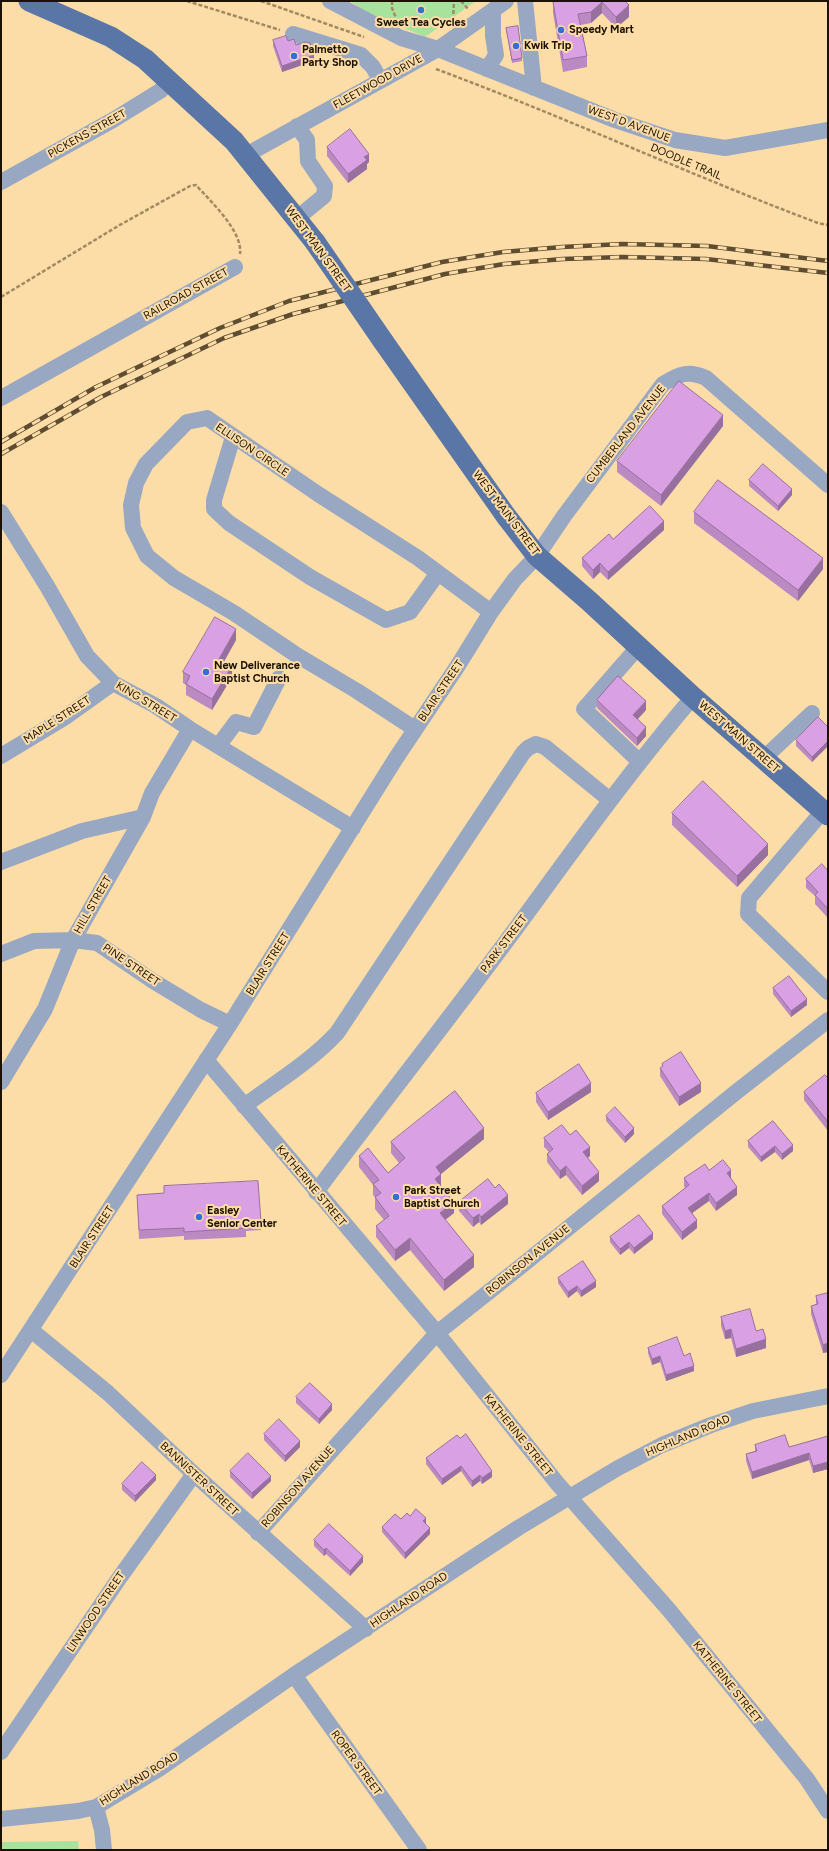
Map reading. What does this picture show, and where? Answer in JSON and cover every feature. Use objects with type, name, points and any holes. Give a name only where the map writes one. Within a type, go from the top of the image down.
[{"type":"main road","name":"WEST MAIN STREET","points":[[29,1],[111,37],[146,59],[234,141],[315,242],[506,516],[537,556],[640,646],[693,697],[826,813]]},
{"type":"street","name":"WEST D AVENUE","points":[[330,1],[402,38],[438,49],[615,120],[675,140],[725,148],[828,130]]},
{"type":"street","name":"FLEETWOOD DRIVE","points":[[246,155],[438,49],[506,1]]},
{"type":"street","points":[[525,1],[534,88]]},
{"type":"street","points":[[487,69],[496,55],[493,36],[493,10]]},
{"type":"street","points":[[293,34],[361,55],[373,67],[380,80]]},
{"type":"street","name":"PICKENS STREET","points":[[1,182],[113,120],[160,91],[171,81]]},
{"type":"street","points":[[296,219],[324,196],[326,191],[325,186],[308,161],[306,140],[297,126]]},
{"type":"street","name":"RAILROAD STREET","points":[[1,398],[235,267]]},
{"type":"street","name":"CUMBERLAND AVENUE","points":[[537,556],[564,516],[663,384],[674,377],[683,374],[695,373],[706,378],[828,485]]},
{"type":"street","name":"ELLISON CIRCLE","points":[[415,729],[357,691],[295,654],[234,613],[174,578],[147,556],[133,528],[131,505],[136,483],[146,464],[187,422],[207,418],[233,437],[418,558],[491,612]]},
{"type":"street","points":[[233,437],[214,500],[214,509],[229,523],[304,573],[386,620],[410,612],[438,573]]},
{"type":"street","name":"KING STREET","points":[[1,512],[47,586],[86,656],[113,683],[156,706],[190,729],[219,745],[353,828]]},
{"type":"street","name":"BLAIR STREET","points":[[1,1375],[230,1024],[415,729],[457,667],[491,612],[516,579],[537,556]]},
{"type":"street","points":[[640,646],[584,709],[640,762]]},
{"type":"street","points":[[219,745],[236,722],[254,728],[279,678]]},
{"type":"street","name":"MAPLE STREET","points":[[1,756],[64,718],[113,683]]},
{"type":"street","name":"PARK STREET","points":[[316,1192],[466,996],[610,800],[693,697]]},
{"type":"street","points":[[764,758],[812,713]]},
{"type":"street","name":"HILL STREET","points":[[1,1082],[45,1010],[73,940],[143,817],[152,793],[190,729]]},
{"type":"street","points":[[244,1106],[310,1057],[327,1043],[336,1033],[523,753],[528,748],[536,744],[546,747],[610,800]]},
{"type":"street","points":[[826,813],[749,898],[748,914],[828,992]]},
{"type":"street","points":[[1,862],[82,831],[143,817]]},
{"type":"street","name":"PINE STREET","points":[[1,954],[34,941],[73,940],[97,943],[153,981],[201,1010],[230,1024]]},
{"type":"street","name":"ROBINSON AVENUE","points":[[258,1533],[437,1333],[828,1020]]},
{"type":"street","name":"KATHERINE STREET","points":[[206,1060],[316,1192],[437,1333],[569,1496],[674,1616],[807,1779],[828,1811]]},
{"type":"street","name":"BANNISTER STREET","points":[[31,1330],[108,1393],[258,1533],[366,1629]]},
{"type":"street","name":"HIGHLAND ROAD","points":[[1,1819],[78,1811],[96,1806],[158,1769],[294,1675],[569,1496],[662,1445],[711,1424],[753,1411],[828,1396]]},
{"type":"street","name":"LINWOOD STREET","points":[[1,1752],[120,1577],[194,1474]]},
{"type":"street","name":"ROPER STREET","points":[[294,1675],[419,1850]]},
{"type":"street","points":[[96,1806],[102,1830],[104,1850]]},
{"type":"path","points":[[187,1],[293,34]]},
{"type":"path","points":[[261,1],[368,39]]},
{"type":"path","points":[[392,1],[395,16],[400,22]]},
{"type":"path","points":[[453,20],[454,1]]},
{"type":"path","points":[[462,1],[469,10]]},
{"type":"path","name":"DOODLE TRAIL","points":[[436,68],[496,91],[751,198],[818,223],[828,225]]},
{"type":"path","name":"RAILROAD STREET","points":[[1,297],[118,226],[196,184],[236,233],[241,251],[240,259],[235,267]]},
{"type":"green space","points":[[350,1],[476,1],[425,37],[363,10]]},
{"type":"green space","points":[[78,1841],[79,1850],[1,1850],[1,1842]]},
{"type":"building","points":[[554,1],[625,1],[629,5],[616,17],[602,2],[591,12],[578,14],[587,56],[563,60]]},
{"type":"building","name":"Kwik Trip","points":[[518,26],[522,58],[512,60],[506,28]]},
{"type":"building","name":"Palmetto Party Shop","points":[[286,36],[288,41],[294,39],[296,45],[306,42],[310,43],[314,55],[282,66],[273,40]]},
{"type":"building","points":[[350,129],[369,154],[364,157],[367,160],[348,174],[327,147]]},
{"type":"building","points":[[679,381],[723,415],[661,495],[617,461]]},
{"type":"building","points":[[763,464],[792,489],[778,506],[749,480]]},
{"type":"building","points":[[718,480],[823,558],[798,590],[694,512]]},
{"type":"building","points":[[650,506],[664,521],[608,572],[600,563],[593,570],[582,558],[609,534],[613,539]]},
{"type":"building","name":"New Deliverance Baptist Church","points":[[215,617],[236,629],[219,659],[232,666],[212,699],[186,684],[190,676],[183,672]]},
{"type":"building","points":[[618,676],[646,701],[633,715],[646,727],[637,738],[597,700]]},
{"type":"building","points":[[818,717],[828,727],[828,741],[812,757],[796,740]]},
{"type":"building","points":[[703,781],[768,844],[737,876],[672,813]]},
{"type":"building","points":[[822,864],[828,871],[828,909],[815,895],[818,892],[806,879]]},
{"type":"building","points":[[789,976],[807,999],[791,1011],[773,988]]},
{"type":"building","points":[[681,1052],[701,1083],[679,1097],[660,1068],[663,1066],[662,1064]]},
{"type":"building","points":[[579,1064],[591,1083],[548,1112],[536,1093]]},
{"type":"building","points":[[825,1075],[828,1078],[828,1122],[804,1092]]},
{"type":"building","name":"Park Street Baptist Church","points":[[455,1091],[484,1128],[436,1167],[441,1174],[435,1179],[454,1202],[440,1213],[474,1255],[444,1280],[410,1238],[395,1250],[376,1226],[389,1216],[375,1197],[381,1193],[373,1184],[379,1180],[359,1156],[368,1148],[388,1173],[405,1158],[391,1142]]},
{"type":"building","points":[[615,1107],[634,1128],[625,1137],[606,1116]]},
{"type":"building","points":[[773,1121],[793,1145],[782,1154],[775,1146],[761,1157],[748,1141]]},
{"type":"building","points":[[562,1125],[570,1135],[576,1130],[590,1147],[583,1152],[599,1172],[582,1186],[566,1166],[560,1171],[547,1154],[553,1149],[544,1138]]},
{"type":"building","points":[[723,1160],[731,1170],[727,1173],[737,1187],[716,1203],[709,1193],[688,1208],[697,1220],[682,1232],[662,1206],[689,1185],[684,1178],[705,1164],[709,1170]]},
{"type":"building","points":[[488,1179],[495,1188],[499,1184],[508,1195],[481,1217],[479,1214],[473,1218],[459,1202]]},
{"type":"building","name":"Easley Senior Center","points":[[258,1181],[261,1222],[246,1223],[246,1228],[184,1232],[184,1228],[139,1230],[137,1195],[164,1193],[164,1186]]},
{"type":"building","points":[[639,1215],[653,1233],[634,1248],[629,1242],[620,1249],[610,1237]]},
{"type":"building","points":[[583,1261],[596,1281],[581,1291],[577,1286],[568,1292],[558,1278]]},
{"type":"building","points":[[828,1293],[828,1343],[823,1345],[811,1306],[818,1304],[816,1296]]},
{"type":"building","points":[[750,1309],[756,1331],[763,1329],[766,1339],[736,1349],[731,1329],[725,1331],[721,1317]]},
{"type":"building","points":[[677,1337],[684,1356],[690,1353],[694,1366],[666,1375],[660,1356],[652,1359],[648,1348]]},
{"type":"building","points":[[310,1383],[332,1404],[319,1419],[296,1397]]},
{"type":"building","points":[[279,1419],[300,1441],[285,1456],[264,1434]]},
{"type":"building","points":[[466,1434],[492,1471],[482,1478],[480,1475],[472,1481],[461,1466],[442,1479],[426,1458],[457,1435],[460,1438]]},
{"type":"building","points":[[785,1435],[789,1447],[828,1436],[828,1462],[813,1466],[809,1453],[752,1472],[746,1454],[757,1451],[755,1445]]},
{"type":"building","points":[[248,1453],[271,1476],[252,1493],[230,1471]]},
{"type":"building","points":[[142,1462],[156,1475],[135,1496],[122,1484]]},
{"type":"building","points":[[416,1509],[426,1518],[423,1521],[430,1528],[405,1553],[382,1527],[395,1514],[401,1519],[407,1513],[410,1516]]},
{"type":"building","points":[[329,1524],[363,1556],[350,1571],[326,1548],[324,1550],[314,1540]]},
{"type":"railway","points":[[1,442],[96,387],[220,328],[289,301],[442,262],[503,252],[622,244],[707,246],[828,261]]},
{"type":"railway","points":[[1,454],[101,397],[224,338],[293,314],[445,274],[504,264],[563,259],[622,257],[706,259],[828,273]]},
{"type":"place","name":"Sweet Tea Cycles","points":[[421,10]]},
{"type":"place","name":"Speedy Mart","points":[[561,30]]},
{"type":"place","name":"Kwik Trip","points":[[516,46]]},
{"type":"place","name":"Palmetto Party Shop","points":[[294,56]]},
{"type":"place","name":"New Deliverance Baptist Church","points":[[206,672]]},
{"type":"place","name":"Park Street Baptist Church","points":[[396,1197]]},
{"type":"place","name":"Easley Senior Center","points":[[199,1217]]}]
